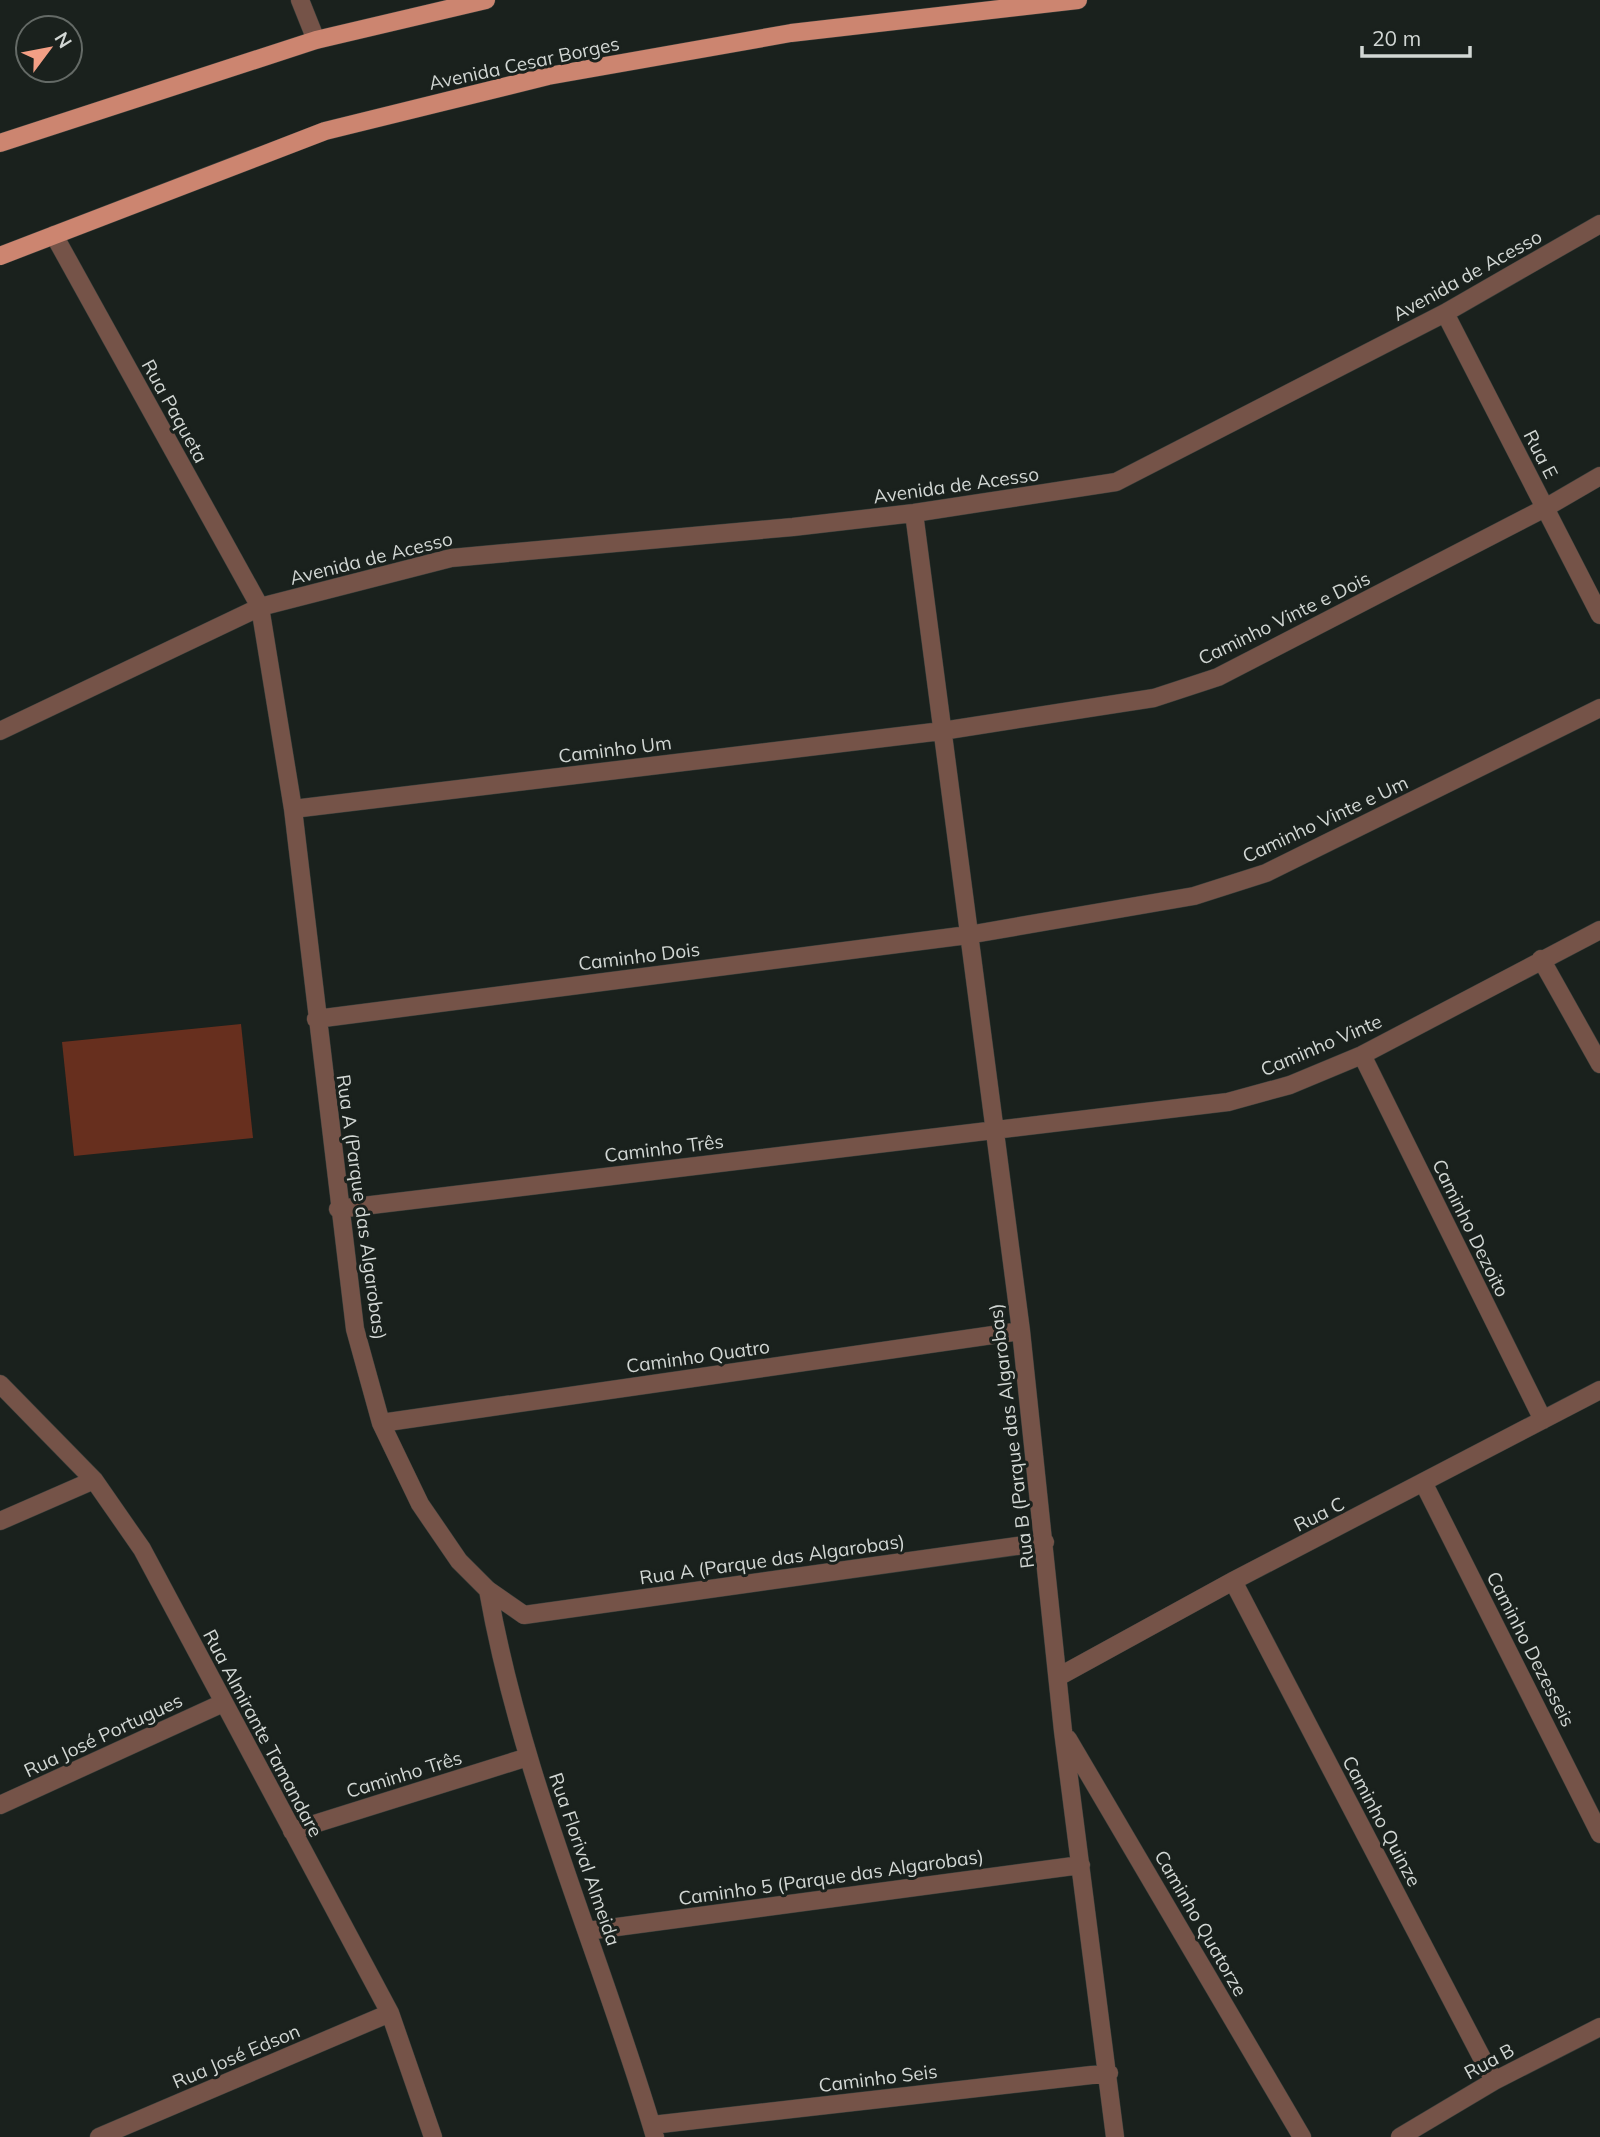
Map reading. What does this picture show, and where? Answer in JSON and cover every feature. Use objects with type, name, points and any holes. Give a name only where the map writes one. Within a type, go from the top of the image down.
[{"type":"main road","points":[[0,143],[316,40],[486,0]]},
{"type":"main road","name":"Avenida Cesar Borges","points":[[0,256],[325,131],[548,76],[791,33],[1078,0]]},
{"type":"street","points":[[300,0],[316,40]]},
{"type":"street","name":"Avenida de Acesso","points":[[0,731],[260,607],[451,558],[914,513],[1116,482],[1446,313],[1600,224]]},
{"type":"street","name":"Rua Paqueta","points":[[54,235],[260,607]]},
{"type":"street","name":"Rua E","points":[[1446,313],[1600,615]]},
{"type":"street","name":"Caminho Vinte e Dois","points":[[942,731],[1154,698],[1218,677],[1545,508],[1600,476]]},
{"type":"street","name":"Rua B (Parque das Algarobas)","points":[[914,513],[1021,1331],[1063,1731],[1109,2073],[1115,2137]]},
{"type":"street","name":"Rua A (Parque das Algarobas)","points":[[260,607],[293,809],[338,1209],[355,1329],[381,1423],[420,1504],[459,1561],[488,1590],[524,1615],[1045,1542]]},
{"type":"street","name":"Caminho Vinte e Um","points":[[968,935],[1194,896],[1266,873],[1600,708]]},
{"type":"street","name":"Caminho Um","points":[[293,809],[942,731]]},
{"type":"street","name":"Caminho Vinte","points":[[994,1128],[1228,1102],[1290,1085],[1362,1055],[1600,930]]},
{"type":"street","name":"Caminho Dois","points":[[316,1018],[968,935]]},
{"type":"street","points":[[1542,959],[1600,1064]]},
{"type":"street","name":"Caminho Dezoito","points":[[1362,1055],[1543,1420]]},
{"type":"street","name":"Caminho Três","points":[[338,1209],[994,1128]]},
{"type":"street","name":"Caminho Quatro","points":[[381,1423],[1021,1331]]},
{"type":"street","name":"Rua Almirante Tamandare","points":[[0,1384],[93,1480],[142,1549],[390,2013],[433,2137]]},
{"type":"street","name":"Rua C","points":[[1058,1677],[1233,1581],[1424,1484],[1600,1390]]},
{"type":"street","points":[[0,1521],[93,1480]]},
{"type":"street","name":"Caminho Dezesseis","points":[[1424,1484],[1600,1834]]},
{"type":"street","name":"Caminho Quinze","points":[[1233,1581],[1494,2081]]},
{"type":"street","name":"Rua Florival Almeida","points":[[488,1590],[500,1657],[528,1757],[654,2131]]},
{"type":"street","name":"Rua José Portugues","points":[[0,1805],[223,1703]]},
{"type":"street","name":"Caminho Quatorze","points":[[1063,1731],[1302,2137]]},
{"type":"street","name":"Caminho Três","points":[[292,1831],[528,1757]]},
{"type":"street","name":"Caminho 5 (Parque das Algarobas)","points":[[587,1931],[1082,1865]]},
{"type":"street","name":"Rua José Edson","points":[[99,2137],[390,2013]]},
{"type":"street","name":"Rua B","points":[[1400,2137],[1494,2081],[1600,2027]]},
{"type":"street","name":"Caminho Seis","points":[[654,2131],[1109,2073]]},
{"type":"shaded area","points":[[241,1024],[253,1138],[74,1156],[62,1042]]}]
